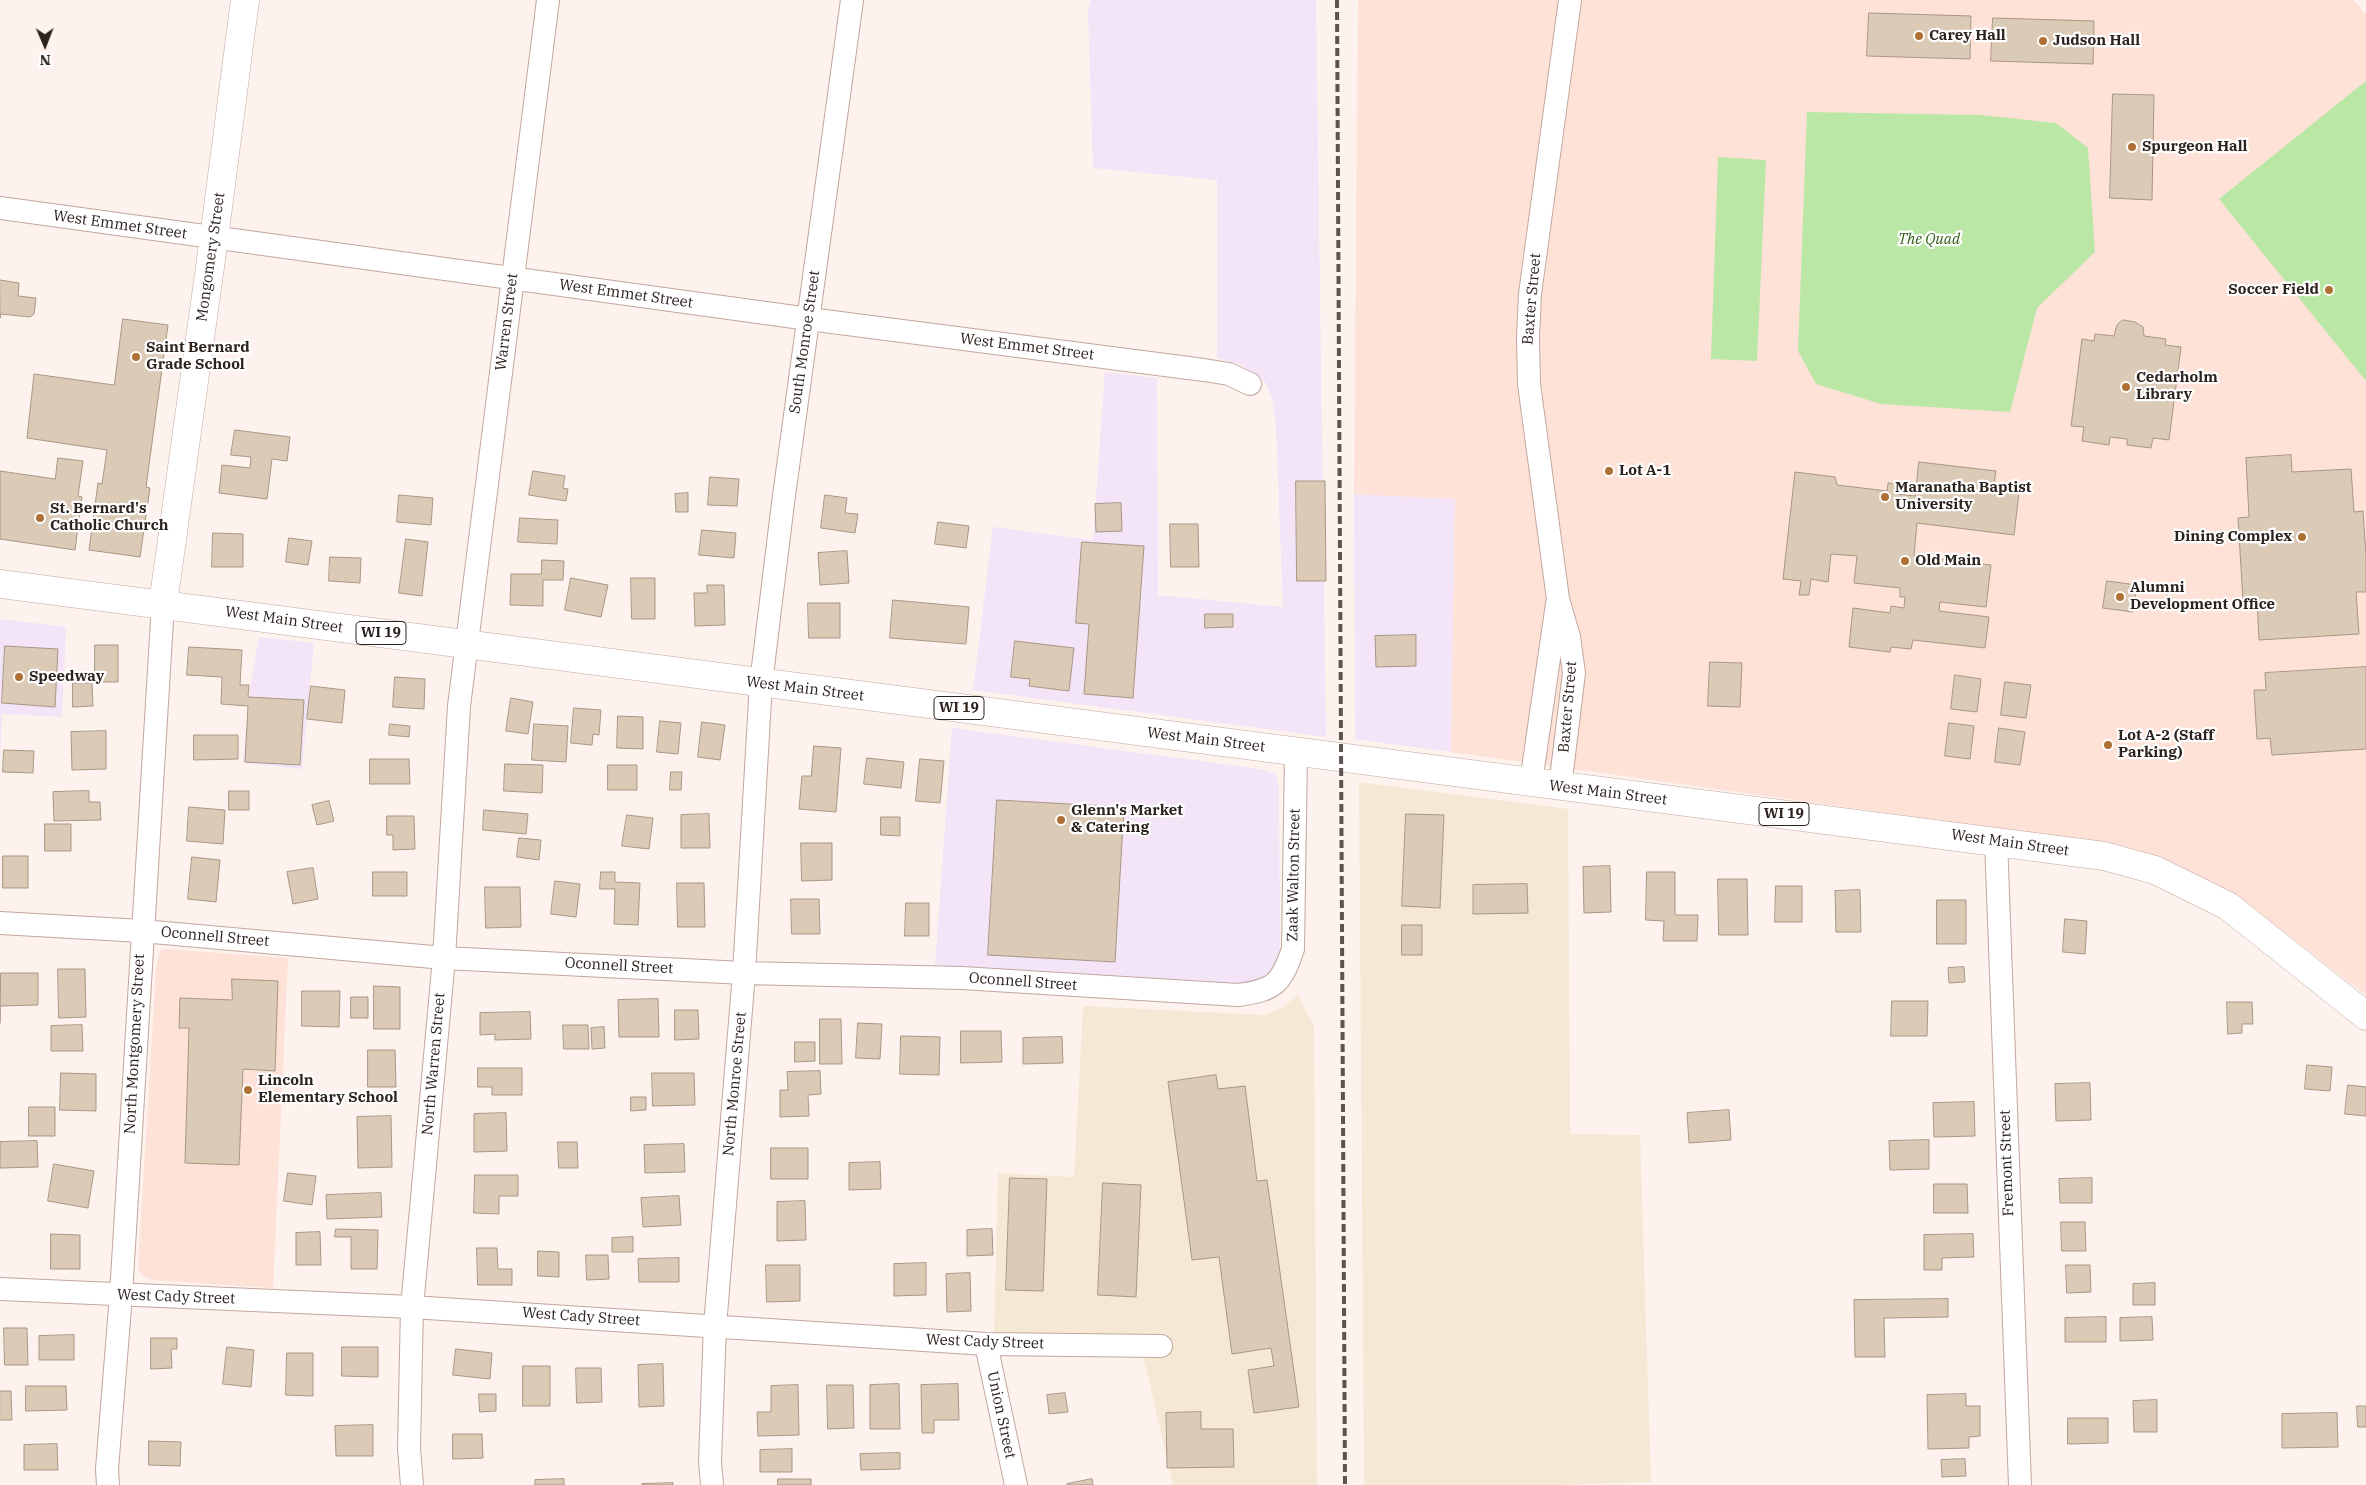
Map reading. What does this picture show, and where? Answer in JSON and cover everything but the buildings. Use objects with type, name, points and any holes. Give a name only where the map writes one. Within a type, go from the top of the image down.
[{"type":"main road","name":"Mongomery Street","points":[[163,604],[245,0]]},
{"type":"main road","name":"West Main Street","points":[[0,584],[1560,787],[1996,840],[2104,856],[2155,870],[2228,906],[2366,1016]]},
{"type":"street","name":"Warren Street","points":[[465,644],[548,0]]},
{"type":"street","name":"South Monroe Street","points":[[761,683],[783,503],[852,0]]},
{"type":"street","name":"Baxter Street","points":[[1560,787],[1574,673],[1569,637],[1558,598],[1529,384],[1528,337],[1530,294],[1570,0]]},
{"type":"street","name":"West Emmet Street","points":[[0,208],[809,319],[1204,370],[1230,374],[1250,384]]},
{"type":"street","name":"Baxter Street","points":[[1531,782],[1558,598]]},
{"type":"street","name":"North Montgomery Street","points":[[108,1485],[107,1469],[121,1295],[163,604]]},
{"type":"street","name":"North Warren Street","points":[[412,1485],[409,1448],[412,1306],[444,958],[459,706],[465,644]]},
{"type":"street","name":"North Monroe Street","points":[[712,1485],[710,1461],[716,1326],[744,973],[761,683]]},
{"type":"street","name":"Zaak Walton Street","points":[[1238,995],[1257,992],[1271,987],[1285,973],[1293,949],[1296,752]]},
{"type":"street","name":"Fremont Street","points":[[1996,840],[2020,1485]]},
{"type":"street","name":"Oconnell Street","points":[[0,923],[142,931],[444,958],[744,973],[962,978],[1238,995]]},
{"type":"street","name":"West Cady Street","points":[[0,1289],[412,1306],[986,1344],[1161,1346]]},
{"type":"street","name":"Union Street","points":[[986,1344],[1016,1485]]},
{"type":"shaded area","points":[[1091,0],[1316,0],[1326,737],[973,690],[993,527],[1093,540],[1105,372],[1157,378],[1158,595],[1283,607],[1276,425],[1272,399],[1266,383],[1251,371],[1242,365],[1217,358],[1217,180],[1093,168],[1088,10]]},
{"type":"shaded area","name":"Maranatha Baptist University","points":[[1358,0],[2354,0],[2366,15],[2366,995],[2232,892],[2151,855],[2124,846],[1451,752],[1455,499],[1354,494]]},
{"type":"shaded area","points":[[1354,494],[1455,499],[1451,752],[1355,739]]},
{"type":"shaded area","points":[[0,619],[66,627],[62,717],[2,714],[0,766]]},
{"type":"shaded area","points":[[259,637],[314,643],[302,769],[243,763],[249,696]]},
{"type":"shaded area","points":[[952,728],[1261,769],[1276,774],[1279,788],[1280,961],[1270,979],[1243,987],[935,966]]},
{"type":"shaded area","points":[[1359,782],[1568,809],[1570,1134],[1640,1135],[1651,1482],[1555,1485],[1364,1485]]},
{"type":"shaded area","points":[[166,949],[288,958],[273,1288],[152,1280],[143,1276],[138,1269],[156,969],[160,951]]},
{"type":"shaded area","points":[[1298,995],[1314,1026],[1317,1485],[1173,1485],[1137,1335],[994,1333],[998,1173],[1074,1177],[1083,1006],[1265,1015],[1282,1008]]},
{"type":"green space","name":"Soccer Field","points":[[2366,81],[2366,381],[2219,199]]},
{"type":"green space","name":"The Quad","points":[[1807,112],[1981,115],[2056,123],[2088,148],[2095,252],[2037,308],[2010,412],[1881,404],[1816,384],[1798,351]]},
{"type":"green space","points":[[1718,157],[1766,160],[1757,361],[1711,359]]},
{"type":"railway","points":[[1337,0],[1345,1485]]},
{"type":"place","name":"Carey Hall","points":[[1919,36]]},
{"type":"place","name":"Judson Hall","points":[[2043,41]]},
{"type":"place","name":"Spurgeon Hall","points":[[2132,147]]},
{"type":"place","name":"Soccer Field","points":[[2329,290]]},
{"type":"place","name":"Saint Bernard Grade School","points":[[136,357]]},
{"type":"place","name":"Cedarholm Library","points":[[2126,387]]},
{"type":"place","name":"Lot A-1","points":[[1609,471]]},
{"type":"place","name":"Maranatha Baptist University","points":[[1885,497]]},
{"type":"place","name":"St. Bernard's Catholic Church","points":[[40,518]]},
{"type":"place","name":"Dining Complex","points":[[2302,537]]},
{"type":"place","name":"Old Main","points":[[1905,561]]},
{"type":"place","name":"Alumni Development Office","points":[[2120,597]]},
{"type":"place","name":"Speedway","points":[[19,677]]},
{"type":"place","name":"Lot A-2 (Staff Parking)","points":[[2108,745]]},
{"type":"place","name":"Glenn's Market & Catering","points":[[1061,820]]},
{"type":"place","name":"Lincoln Elementary School","points":[[248,1090]]}]
